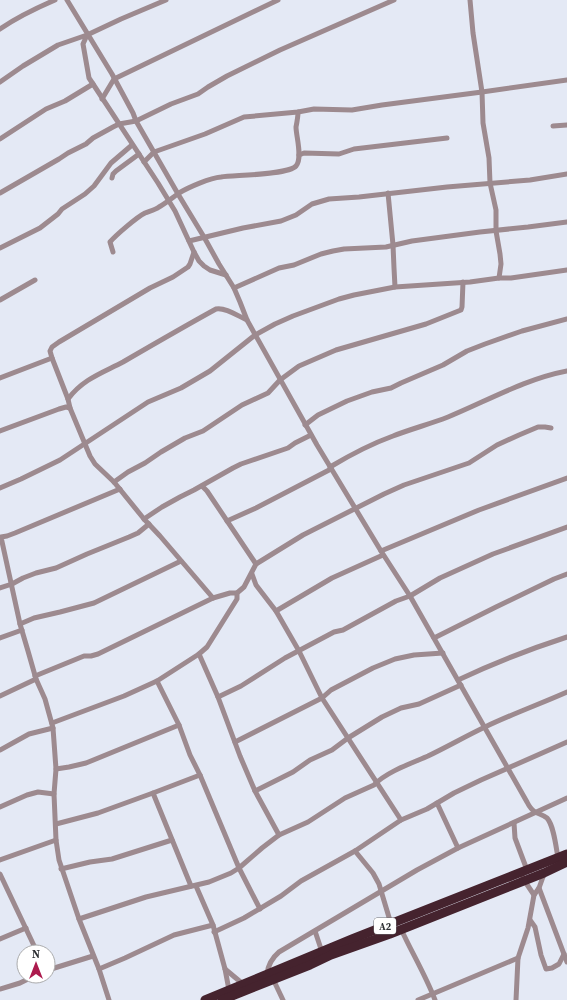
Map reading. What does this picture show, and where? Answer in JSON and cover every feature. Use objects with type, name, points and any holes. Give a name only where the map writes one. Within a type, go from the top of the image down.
[{"type":"highway","name":"A2","points":[[205,1000],[243,984],[270,977],[401,929],[563,856]]},
{"type":"highway","name":"A2","points":[[222,1000],[322,952],[390,924],[524,874],[544,873],[567,862]]},
{"type":"street","points":[[0,29],[39,6],[55,0]]},
{"type":"street","points":[[67,0],[114,79],[136,121],[178,194],[234,288],[246,320],[305,425],[382,553],[410,596],[527,802],[536,813],[544,816],[550,822],[556,844],[563,856]]},
{"type":"street","points":[[0,82],[58,45],[87,35],[166,0]]},
{"type":"street","points":[[102,98],[114,79],[278,0]]},
{"type":"street","points":[[0,193],[119,124],[136,121],[171,104],[198,94],[227,76],[280,50],[394,0]]},
{"type":"street","points":[[470,0],[473,33],[482,92],[490,183],[496,210],[496,231],[501,264],[499,278]]},
{"type":"street","points":[[87,35],[84,44],[89,78],[92,84],[169,201],[199,261],[213,272],[226,275]]},
{"type":"street","points":[[144,162],[154,152],[205,134],[244,117],[314,109],[352,110],[567,80]]},
{"type":"street","points":[[0,140],[46,109],[65,101],[92,84]]},
{"type":"street","points":[[113,252],[110,242],[112,240],[144,213],[157,209],[187,188],[221,177],[256,174],[290,169],[296,166],[299,154],[296,127],[298,112]]},
{"type":"street","points":[[553,126],[567,125]]},
{"type":"street","points":[[299,154],[339,154],[354,149],[447,138]]},
{"type":"street","points":[[0,248],[40,228],[62,209],[85,194],[94,186],[111,163],[132,145]]},
{"type":"street","points":[[112,178],[113,174],[139,154]]},
{"type":"street","points":[[189,241],[281,221],[290,218],[312,204],[329,199],[530,180],[567,174]]},
{"type":"street","points":[[388,193],[395,287]]},
{"type":"street","points":[[234,288],[279,268],[294,265],[321,254],[344,249],[386,247],[412,241],[567,222]]},
{"type":"street","points":[[194,252],[188,267],[59,342],[52,347],[50,351],[70,408],[90,456],[95,464],[114,482],[213,598]]},
{"type":"street","points":[[0,488],[60,460],[148,402],[181,388],[210,371],[255,335],[287,318],[339,299],[395,287],[511,278],[567,270]]},
{"type":"street","points":[[0,300],[35,280]]},
{"type":"street","points":[[114,482],[185,438],[203,431],[242,405],[268,393],[280,380],[300,366],[336,350],[426,324],[461,310],[463,282]]},
{"type":"street","points":[[68,399],[84,382],[216,309],[220,308],[246,320]]},
{"type":"street","points":[[305,425],[318,415],[348,401],[372,392],[391,388],[443,365],[467,351],[522,331],[567,319]]},
{"type":"street","points":[[0,378],[52,358]]},
{"type":"street","points":[[227,521],[256,508],[331,468],[351,454],[393,436],[436,422],[511,389],[546,376],[567,371]]},
{"type":"street","points":[[0,431],[59,409],[66,407],[70,408]]},
{"type":"street","points":[[0,750],[29,734],[124,696],[157,681],[199,654],[207,647],[237,599],[237,594],[244,587],[252,574],[256,564],[303,535],[404,485],[469,463],[497,445],[530,430],[538,427],[551,428]]},
{"type":"street","points":[[144,519],[180,496],[202,486],[237,466],[288,448],[311,435]]},
{"type":"street","points":[[276,611],[332,578],[382,553],[479,510],[567,478]]},
{"type":"street","points":[[202,486],[207,491],[256,564]]},
{"type":"street","points":[[109,1000],[99,969],[61,869],[56,840],[54,794],[56,768],[53,725],[45,699],[35,677],[20,624],[0,535],[7,536],[120,489]]},
{"type":"street","points":[[0,588],[36,573],[56,568],[129,537],[138,533],[149,524]]},
{"type":"street","points":[[218,697],[241,686],[285,658],[334,632],[343,630],[390,604],[410,596],[440,578],[493,554],[567,527]]},
{"type":"street","points":[[20,624],[34,618],[94,603],[181,561]]},
{"type":"street","points":[[252,574],[256,586],[276,611],[299,651],[322,698],[401,820]]},
{"type":"street","points":[[434,638],[567,574]]},
{"type":"street","points":[[244,587],[256,586]]},
{"type":"street","points":[[0,696],[35,677],[84,656],[98,654],[213,598],[230,593],[237,594]]},
{"type":"street","points":[[0,638],[22,630]]},
{"type":"street","points":[[255,791],[293,772],[310,760],[332,750],[348,738],[394,711],[419,704],[460,682],[480,669],[527,650],[567,637]]},
{"type":"street","points":[[235,742],[322,698],[331,690],[373,668],[414,655],[443,653]]},
{"type":"street","points":[[199,654],[218,697],[255,791],[279,835]]},
{"type":"street","points":[[157,681],[179,725],[190,755],[200,775],[239,868],[260,909]]},
{"type":"street","points":[[79,919],[146,897],[209,882],[231,873],[279,835],[308,822],[346,798],[374,785],[399,769],[485,727],[567,692]]},
{"type":"street","points":[[56,768],[86,763],[179,725]]},
{"type":"street","points":[[214,932],[260,909],[281,896],[301,880],[355,851],[401,820],[427,809],[454,793],[567,742]]},
{"type":"street","points":[[56,824],[98,813],[153,794],[200,775]]},
{"type":"street","points":[[0,807],[27,795],[38,792],[54,794]]},
{"type":"street","points":[[153,794],[172,840],[213,925],[229,990]]},
{"type":"street","points":[[283,1000],[267,970],[272,958],[285,948],[417,870],[458,848],[567,798]]},
{"type":"street","points":[[437,803],[458,848]]},
{"type":"street","points":[[514,822],[515,838],[524,874],[534,895]]},
{"type":"street","points":[[0,860],[56,840]]},
{"type":"street","points":[[61,869],[90,862],[112,859],[172,840]]},
{"type":"street","points":[[355,851],[373,873],[379,884],[390,924]]},
{"type":"street","points":[[516,1000],[518,958],[530,920],[534,895],[539,888],[544,873]]},
{"type":"street","points":[[0,874],[33,944]]},
{"type":"street","points":[[0,890],[6,887]]},
{"type":"street","points":[[539,888],[567,962]]},
{"type":"street","points":[[530,920],[535,927],[546,969],[552,968],[559,964],[564,954]]},
{"type":"street","points":[[99,969],[174,935],[213,925]]},
{"type":"street","points":[[0,939],[26,928]]},
{"type":"street","points":[[401,929],[435,1000]]},
{"type":"street","points":[[315,931],[322,952]]},
{"type":"street","points":[[56,968],[93,956]]},
{"type":"street","points":[[418,1000],[518,958]]},
{"type":"street","points":[[225,969],[243,984]]},
{"type":"street","points":[[0,989],[17,984]]}]
